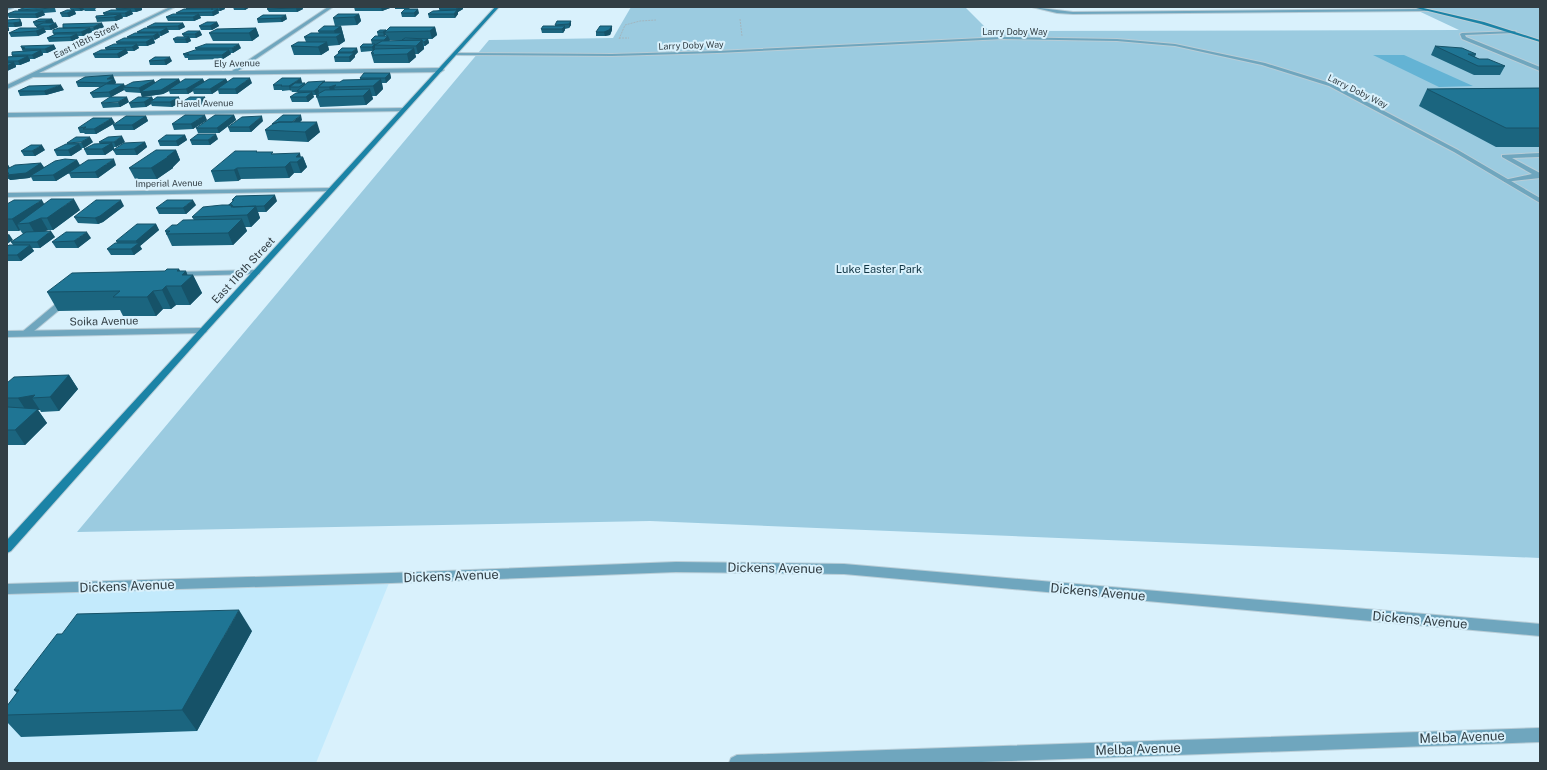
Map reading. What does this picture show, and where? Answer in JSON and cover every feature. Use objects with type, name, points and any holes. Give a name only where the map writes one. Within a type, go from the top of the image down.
[{"type":"main road","name":"East 116th Street","points":[[7,548],[497,7]]},
{"type":"main road","points":[[1414,7],[1514,32],[1540,41]]},
{"type":"street","points":[[7,9],[12,7]]},
{"type":"street","name":"East 118th Street","points":[[7,87],[173,7]]},
{"type":"street","points":[[235,71],[331,7]]},
{"type":"street","points":[[1034,7],[1052,12],[1073,13],[1426,10]]},
{"type":"street","points":[[1514,32],[1462,34],[1464,38],[1540,68]]},
{"type":"street","name":"Larry Doby Way","points":[[455,54],[597,55],[717,52],[1003,38],[1109,40],[1175,46],[1263,64],[1331,85],[1456,151],[1540,201]]},
{"type":"street","name":"Ely Avenue","points":[[33,75],[235,71],[441,70]]},
{"type":"street","name":"Havel Avenue","points":[[7,115],[404,109]]},
{"type":"street","points":[[1540,155],[1504,156],[1540,175]]},
{"type":"street","points":[[1506,180],[1540,175]]},
{"type":"street","name":"Imperial Avenue","points":[[7,195],[332,190]]},
{"type":"street","points":[[167,274],[256,272]]},
{"type":"street","points":[[25,334],[72,295]]},
{"type":"street","name":"Soika Avenue","points":[[7,334],[202,331]]},
{"type":"street","name":"Dickens Avenue","points":[[7,589],[391,578],[676,567],[844,569],[1540,630]]},
{"type":"street","name":"Melba Avenue","points":[[737,763],[1540,735]]},
{"type":"path","points":[[740,19],[742,40]]},
{"type":"path","points":[[618,44],[625,25],[640,21],[656,20]]},
{"type":"shaded area","points":[[1373,55],[1404,55],[1473,86],[1439,87]]},
{"type":"shaded area","points":[[391,578],[316,763],[7,763],[7,589]]},
{"type":"green space","name":"Luke Easter Park","points":[[631,7],[965,7],[989,31],[1459,30],[1410,7],[1540,7],[1540,558],[650,521],[77,532],[489,40],[613,38]]},
{"type":"building","points":[[26,7],[54,7],[54,8],[18,10]]},
{"type":"building","points":[[117,7],[138,7],[116,9]]},
{"type":"building","points":[[188,7],[220,7],[186,8]]},
{"type":"building","points":[[270,7],[298,7],[267,9]]},
{"type":"building","points":[[441,7],[459,7],[456,9],[439,9]]},
{"type":"building","points":[[184,9],[218,9],[212,12],[176,13]]},
{"type":"building","points":[[405,9],[418,9],[414,13],[401,13]]},
{"type":"building","points":[[67,10],[74,10],[67,13],[60,13]]},
{"type":"building","points":[[111,10],[131,10],[125,13],[103,13]]},
{"type":"building","points":[[457,10],[454,14],[428,14],[433,11]]},
{"type":"building","points":[[15,11],[43,11],[35,14],[7,14]]},
{"type":"building","points":[[121,14],[114,17],[96,18],[96,16]]},
{"type":"building","points":[[173,14],[199,14],[193,17],[166,17]]},
{"type":"building","points":[[338,14],[359,14],[354,17],[333,18]]},
{"type":"building","points":[[263,15],[286,15],[280,18],[257,19]]},
{"type":"building","points":[[20,19],[20,22],[7,23],[7,20]]},
{"type":"building","points":[[40,19],[52,19],[33,22]]},
{"type":"building","points":[[557,21],[571,21],[569,24],[555,25]]},
{"type":"building","points":[[207,22],[217,22],[210,26],[199,26]]},
{"type":"building","points":[[43,23],[56,23],[49,26],[36,26]]},
{"type":"building","points":[[102,23],[93,27],[63,28],[63,24]]},
{"type":"building","points":[[155,23],[183,23],[178,26],[147,27]]},
{"type":"building","points":[[324,26],[341,26],[334,31],[318,31]]},
{"type":"building","points":[[543,26],[565,26],[562,29],[541,29]]},
{"type":"building","points":[[600,26],[612,26],[609,30],[604,32],[596,32]]},
{"type":"building","points":[[390,27],[435,27],[430,31],[385,32]]},
{"type":"building","points":[[20,28],[44,28],[36,31],[9,33]]},
{"type":"building","points":[[59,28],[90,28],[81,32],[53,33],[53,30]]},
{"type":"building","points":[[145,28],[167,28],[160,32],[137,32]]},
{"type":"building","points":[[256,28],[249,33],[209,33],[217,29]]},
{"type":"building","points":[[380,30],[386,30],[383,32],[377,32]]},
{"type":"building","points":[[188,31],[200,31],[195,34],[182,34]]},
{"type":"building","points":[[135,33],[158,33],[153,36],[127,37]]},
{"type":"building","points":[[311,33],[342,33],[336,37],[304,37]]},
{"type":"building","points":[[56,34],[77,34],[70,37],[47,38]]},
{"type":"building","points":[[375,36],[388,36],[384,40],[371,40]]},
{"type":"building","points":[[177,37],[189,37],[185,39],[173,39]]},
{"type":"building","points":[[124,38],[153,38],[146,42],[116,42]]},
{"type":"building","points":[[405,38],[428,39],[424,42],[422,40],[402,40]]},
{"type":"building","points":[[422,40],[416,46],[375,45],[382,41]]},
{"type":"building","points":[[298,42],[327,42],[318,47],[291,46]]},
{"type":"building","points":[[114,44],[137,44],[132,47],[105,48]]},
{"type":"building","points":[[206,44],[239,44],[232,48],[195,48]]},
{"type":"building","points":[[363,44],[375,44],[372,47],[360,47]]},
{"type":"building","points":[[54,45],[45,49],[22,49],[25,48],[21,47],[21,46]]},
{"type":"building","points":[[1435,46],[1462,48],[1476,54],[1468,54],[1479,59],[1488,59],[1505,66],[1478,66]]},
{"type":"building","points":[[342,48],[357,48],[352,52],[338,52]]},
{"type":"building","points":[[414,48],[407,54],[372,55],[374,53],[371,53],[375,49]]},
{"type":"building","points":[[126,49],[117,54],[93,54],[101,50]]},
{"type":"building","points":[[41,50],[32,55],[12,55],[12,52]]},
{"type":"building","points":[[195,50],[229,50],[222,55],[183,54]]},
{"type":"building","points":[[339,53],[354,53],[349,57],[334,57]]},
{"type":"building","points":[[28,56],[18,61],[7,61],[7,57]]},
{"type":"building","points":[[155,57],[170,57],[164,60],[149,61]]},
{"type":"building","points":[[14,62],[7,66],[7,63]]},
{"type":"building","points":[[364,73],[390,73],[385,78],[360,78]]},
{"type":"building","points":[[113,75],[107,79],[114,79],[107,83],[76,82],[85,77]]},
{"type":"building","points":[[233,78],[250,78],[235,89],[217,89]]},
{"type":"building","points":[[282,78],[301,78],[289,86],[273,85]]},
{"type":"building","points":[[161,79],[179,79],[161,90],[140,92]]},
{"type":"building","points":[[185,79],[203,79],[186,89],[168,90]]},
{"type":"building","points":[[209,79],[226,79],[210,89],[192,89]]},
{"type":"building","points":[[381,79],[373,86],[334,87],[336,85],[329,87],[318,87],[323,82]]},
{"type":"building","points":[[154,80],[139,88],[123,87],[133,82]]},
{"type":"building","points":[[325,81],[314,91],[297,91],[308,82]]},
{"type":"building","points":[[295,83],[305,83],[299,87],[290,87]]},
{"type":"building","points":[[106,84],[124,84],[109,92],[90,93]]},
{"type":"building","points":[[61,85],[44,91],[18,91],[29,86]]},
{"type":"building","points":[[1540,88],[1540,128],[1506,128],[1427,89]]},
{"type":"building","points":[[370,89],[363,96],[316,97],[319,95],[316,95],[325,90]]},
{"type":"building","points":[[312,92],[306,97],[290,97],[296,93]]},
{"type":"building","points":[[110,97],[127,97],[118,102],[101,103]]},
{"type":"building","points":[[138,97],[152,97],[144,102],[129,103]]},
{"type":"building","points":[[157,97],[179,97],[170,102],[150,102]]},
{"type":"building","points":[[190,97],[205,97],[197,102],[182,102]]},
{"type":"building","points":[[185,115],[205,115],[191,124],[172,124]]},
{"type":"building","points":[[215,115],[234,115],[217,128],[196,128]]},
{"type":"building","points":[[283,115],[301,115],[292,122],[279,122],[272,124]]},
{"type":"building","points":[[126,116],[146,116],[132,125],[113,125]]},
{"type":"building","points":[[262,116],[249,127],[228,127],[242,117]]},
{"type":"building","points":[[93,118],[112,118],[94,129],[83,129],[86,127],[78,128]]},
{"type":"building","points":[[279,122],[317,122],[305,132],[265,130],[273,124]]},
{"type":"building","points":[[198,134],[216,134],[208,140],[190,140]]},
{"type":"building","points":[[166,135],[185,135],[176,141],[158,141]]},
{"type":"building","points":[[122,136],[114,142],[99,142],[108,137]]},
{"type":"building","points":[[76,137],[90,137],[81,142],[67,143]]},
{"type":"building","points":[[145,142],[134,149],[113,150],[124,143]]},
{"type":"building","points":[[112,143],[102,149],[84,149],[94,144]]},
{"type":"building","points":[[66,144],[79,144],[68,150],[54,150]]},
{"type":"building","points":[[31,145],[42,145],[32,151],[21,151]]},
{"type":"building","points":[[156,150],[176,150],[151,168],[129,168]]},
{"type":"building","points":[[235,151],[273,152],[271,154],[300,153],[296,157],[303,157],[297,162],[290,162],[285,167],[237,168],[234,170],[211,171]]},
{"type":"building","points":[[65,159],[77,160],[53,175],[30,176],[55,161]]},
{"type":"building","points":[[114,159],[95,172],[68,173],[88,160]]},
{"type":"building","points":[[41,163],[26,173],[7,175],[9,173],[7,173],[7,169],[15,165]]},
{"type":"building","points":[[275,195],[264,206],[233,207],[232,205],[229,205],[236,196]]},
{"type":"building","points":[[51,199],[74,199],[47,218],[41,218],[29,223],[17,224]]},
{"type":"building","points":[[14,200],[42,200],[12,219],[7,219],[7,204]]},
{"type":"building","points":[[96,200],[121,200],[100,216],[95,218],[74,217]]},
{"type":"building","points":[[167,200],[193,200],[183,208],[156,208]]},
{"type":"building","points":[[232,205],[231,207],[256,206],[247,215],[192,217],[203,207]]},
{"type":"building","points":[[242,219],[228,233],[166,234],[170,231],[165,231],[172,225],[177,225],[183,220]]},
{"type":"building","points":[[137,224],[156,224],[136,241],[116,241]]},
{"type":"building","points":[[51,231],[37,242],[11,242],[26,232]]},
{"type":"building","points":[[66,232],[87,232],[74,241],[52,242]]},
{"type":"building","points":[[115,243],[139,243],[131,249],[107,249]]},
{"type":"building","points":[[9,245],[30,245],[17,255],[7,255],[7,247]]},
{"type":"building","points":[[167,269],[179,269],[177,271],[186,271],[182,275],[193,275],[181,286],[166,286],[162,290],[153,291],[147,297],[113,297],[120,291],[47,292],[72,273],[165,271]]},
{"type":"building","points":[[69,375],[50,397],[32,398],[35,395],[7,398],[7,383],[14,377]]},
{"type":"building","points":[[7,407],[38,409],[15,430],[7,430]]},
{"type":"building","points":[[239,610],[182,710],[7,715],[7,706],[19,690],[14,690],[57,634],[62,634],[77,614]]}]
